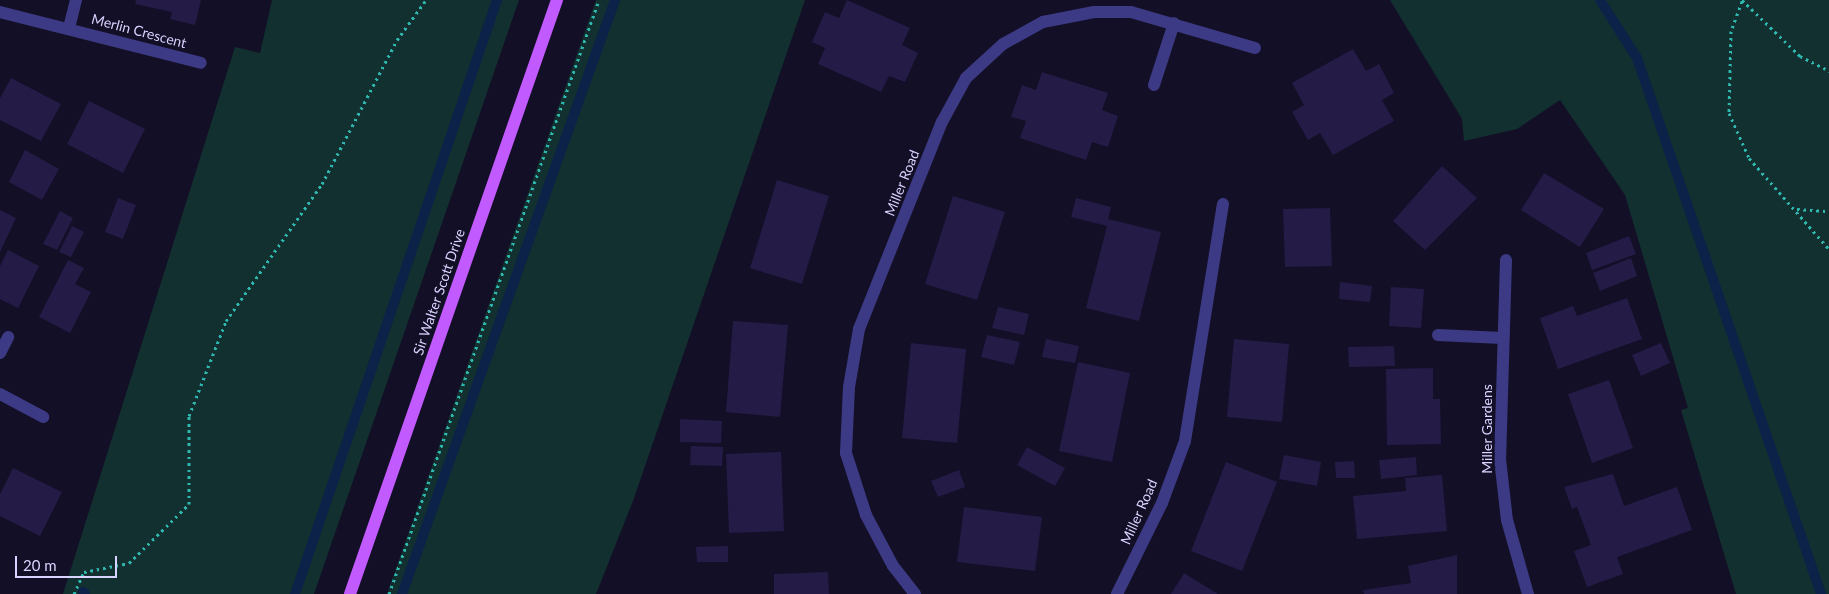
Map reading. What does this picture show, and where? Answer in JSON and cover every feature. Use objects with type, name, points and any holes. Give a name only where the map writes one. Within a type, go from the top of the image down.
[{"type":"main road","name":"Sir Walter Scott Drive","points":[[350,594],[557,0]]},
{"type":"street","name":"Merlin Crescent","points":[[68,28],[76,0]]},
{"type":"street","name":"Merlin Crescent","points":[[0,12],[201,63]]},
{"type":"street","name":"Miller Road","points":[[915,594],[893,566],[866,515],[846,453],[849,396],[859,329],[942,122],[966,78],[1003,44],[1043,22],[1094,12],[1131,12],[1255,48]]},
{"type":"street","points":[[1154,85],[1174,23]]},
{"type":"street","name":"Miller Road","points":[[1117,594],[1162,503],[1185,441],[1223,204]]},
{"type":"street","name":"Miller Gardens","points":[[1506,260],[1502,338],[1500,459],[1507,520],[1528,594]]},
{"type":"street","points":[[1438,336],[1502,338]]},
{"type":"street","points":[[0,353],[8,337]]},
{"type":"street","points":[[0,394],[43,417]]},
{"type":"path","points":[[74,594],[84,572],[129,563],[189,504],[189,416],[226,321],[322,184],[397,40],[426,0]]},
{"type":"path","points":[[389,594],[599,0]]},
{"type":"path","points":[[1829,71],[1800,56],[1742,0],[1731,31],[1730,113],[1749,158],[1797,209],[1829,249]]},
{"type":"path","points":[[1797,209],[1829,211]]},
{"type":"green space","points":[[272,0],[519,0],[314,594],[63,594],[235,47],[260,53]]},
{"type":"green space","points":[[596,0],[805,0],[633,501],[596,594],[387,594]]},
{"type":"green space","points":[[1390,0],[1829,0],[1829,594],[1736,594],[1681,410],[1688,408],[1625,195],[1560,100],[1517,129],[1464,141],[1462,119]]},
{"type":"building","points":[[136,0],[201,0],[195,25],[170,19],[172,12],[135,4]]},
{"type":"building","points":[[847,0],[910,28],[902,45],[918,53],[905,82],[889,76],[881,92],[818,64],[825,48],[812,42],[825,12],[839,18]]},
{"type":"building","points":[[1353,49],[1366,71],[1379,64],[1394,93],[1382,100],[1394,121],[1333,155],[1320,133],[1308,140],[1292,112],[1304,105],[1292,83]]},
{"type":"building","points":[[1042,72],[1108,93],[1102,110],[1118,116],[1108,147],[1092,142],[1086,160],[1020,138],[1026,121],[1011,117],[1022,85],[1036,90]]},
{"type":"building","points":[[11,78],[61,104],[41,141],[0,120],[0,98]]},
{"type":"building","points":[[89,101],[145,129],[123,173],[67,144]]},
{"type":"building","points":[[25,150],[59,169],[42,200],[9,182]]},
{"type":"building","points":[[1442,166],[1477,198],[1425,250],[1393,221]]},
{"type":"building","points":[[1544,173],[1604,209],[1580,247],[1521,210]]},
{"type":"building","points":[[777,180],[829,196],[802,284],[750,268]]},
{"type":"building","points":[[953,196],[1005,212],[977,300],[925,284]]},
{"type":"building","points":[[118,198],[136,205],[123,239],[105,232]]},
{"type":"building","points":[[1076,198],[1111,207],[1108,219],[1161,232],[1139,321],[1086,308],[1107,226],[1071,217]]},
{"type":"building","points":[[1330,208],[1332,266],[1285,267],[1283,209]]},
{"type":"building","points":[[0,210],[16,218],[0,252]]},
{"type":"building","points":[[60,211],[73,218],[57,250],[43,244]]},
{"type":"building","points":[[72,226],[84,232],[71,257],[59,252]]},
{"type":"building","points":[[1629,236],[1636,254],[1592,270],[1586,253]]},
{"type":"building","points":[[8,250],[39,266],[18,308],[0,299],[0,266]]},
{"type":"building","points":[[1631,258],[1637,276],[1600,291],[1593,273]]},
{"type":"building","points":[[68,260],[84,268],[75,284],[91,292],[70,333],[39,317]]},
{"type":"building","points":[[1340,282],[1372,286],[1370,302],[1339,299]]},
{"type":"building","points":[[1391,287],[1424,289],[1421,328],[1389,326]]},
{"type":"building","points":[[1627,298],[1642,339],[1558,369],[1540,318],[1573,306],[1577,316]]},
{"type":"building","points":[[998,307],[1029,314],[1024,335],[992,328]]},
{"type":"building","points":[[733,321],[788,325],[780,417],[726,412]]},
{"type":"building","points":[[987,335],[1020,342],[1014,365],[981,357]]},
{"type":"building","points":[[1046,339],[1079,346],[1075,363],[1042,357]]},
{"type":"building","points":[[1234,339],[1289,344],[1282,422],[1227,417]]},
{"type":"building","points":[[911,343],[966,349],[957,443],[902,438]]},
{"type":"building","points":[[1661,343],[1670,363],[1641,376],[1632,355]]},
{"type":"building","points":[[1394,346],[1395,366],[1349,367],[1348,347]]},
{"type":"building","points":[[1078,362],[1130,373],[1112,462],[1059,451]]},
{"type":"building","points":[[1433,368],[1433,399],[1440,399],[1441,444],[1387,445],[1386,369]]},
{"type":"building","points":[[1609,380],[1633,448],[1592,463],[1568,394]]},
{"type":"building","points":[[680,419],[722,421],[721,443],[680,442]]},
{"type":"building","points":[[691,446],[723,447],[722,466],[690,465]]},
{"type":"building","points":[[1027,447],[1065,468],[1055,486],[1017,465]]},
{"type":"building","points":[[781,452],[784,531],[729,533],[726,454]]},
{"type":"building","points":[[1284,455],[1321,462],[1317,486],[1279,479]]},
{"type":"building","points":[[1416,457],[1417,475],[1381,479],[1379,460]]},
{"type":"building","points":[[1354,461],[1355,478],[1336,478],[1335,462]]},
{"type":"building","points":[[1226,462],[1277,482],[1242,571],[1191,551]]},
{"type":"building","points":[[13,468],[62,492],[40,536],[0,516],[0,494]]},
{"type":"building","points":[[959,470],[965,487],[938,497],[931,481]]},
{"type":"building","points":[[1613,474],[1624,506],[1677,487],[1692,530],[1617,557],[1623,574],[1587,587],[1574,551],[1591,545],[1577,507],[1572,509],[1564,487]]},
{"type":"building","points":[[1442,475],[1447,531],[1357,539],[1353,496],[1406,491],[1405,478]]},
{"type":"building","points":[[964,507],[1042,517],[1035,571],[957,562]]},
{"type":"building","points":[[728,546],[728,562],[697,562],[696,547]]},
{"type":"building","points":[[1457,555],[1457,594],[1364,594],[1363,590],[1411,583],[1408,566]]},
{"type":"building","points":[[828,572],[829,594],[774,594],[774,574]]},
{"type":"building","points":[[1184,573],[1218,594],[1171,594]]},
{"type":"waterway","points":[[295,594],[497,0]]},
{"type":"waterway","points":[[402,594],[615,0]]},
{"type":"waterway","points":[[1600,0],[1637,58],[1821,594]]}]
